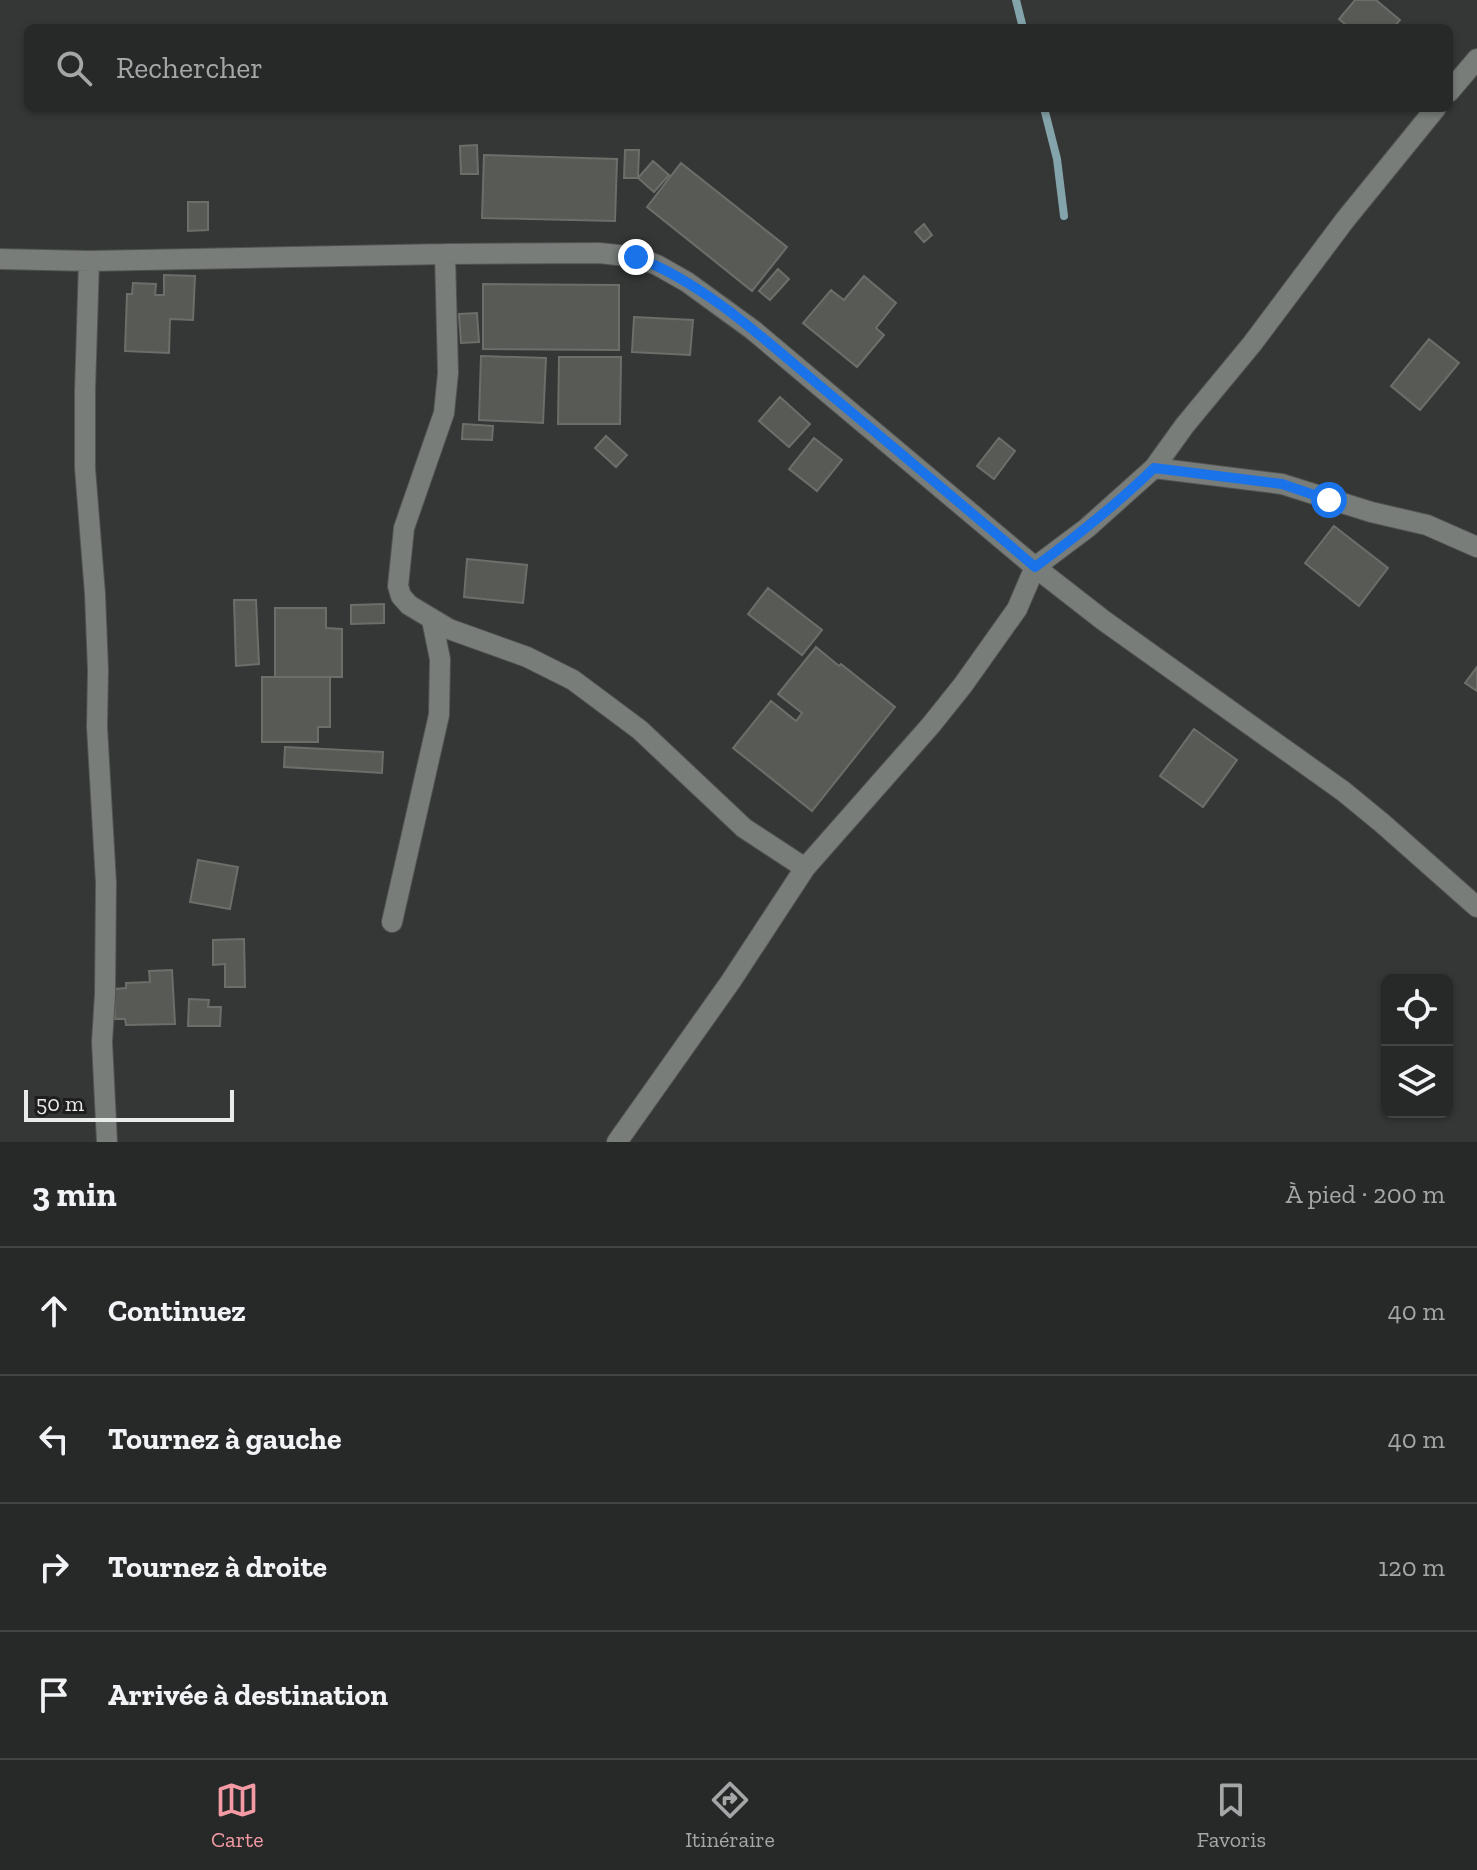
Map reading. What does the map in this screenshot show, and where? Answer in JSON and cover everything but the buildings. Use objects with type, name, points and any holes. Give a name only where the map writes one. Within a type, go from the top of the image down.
[{"type":"street","points":[[1453,87],[1477,59]]},
{"type":"street","points":[[617,1142],[731,981],[805,868],[963,685],[1017,609],[1035,567],[1087,528],[1154,468],[1345,220],[1433,112]]},
{"type":"street","points":[[0,259],[89,261],[599,253],[636,257],[657,265],[687,282],[753,330],[1035,567],[1103,620],[1343,791],[1477,907]]},
{"type":"street","points":[[445,254],[448,373],[444,413],[404,528],[398,586],[404,600],[449,629],[527,657],[573,680],[640,730],[744,828],[805,868]]},
{"type":"street","points":[[89,261],[85,468],[95,594],[97,727],[106,883],[102,1042],[107,1142]]},
{"type":"street","points":[[1154,468],[1282,484],[1371,512],[1427,525],[1477,547]]},
{"type":"street","points":[[392,922],[439,715],[440,659],[432,620]]},
{"type":"waterway","points":[[1016,0],[1022,24]]},
{"type":"waterway","points":[[1045,112],[1057,159],[1064,216]]},
{"type":"route","points":[[636,257],[687,282],[753,330],[1035,567],[1087,528],[1154,468],[1282,484],[1329,500]]}]
